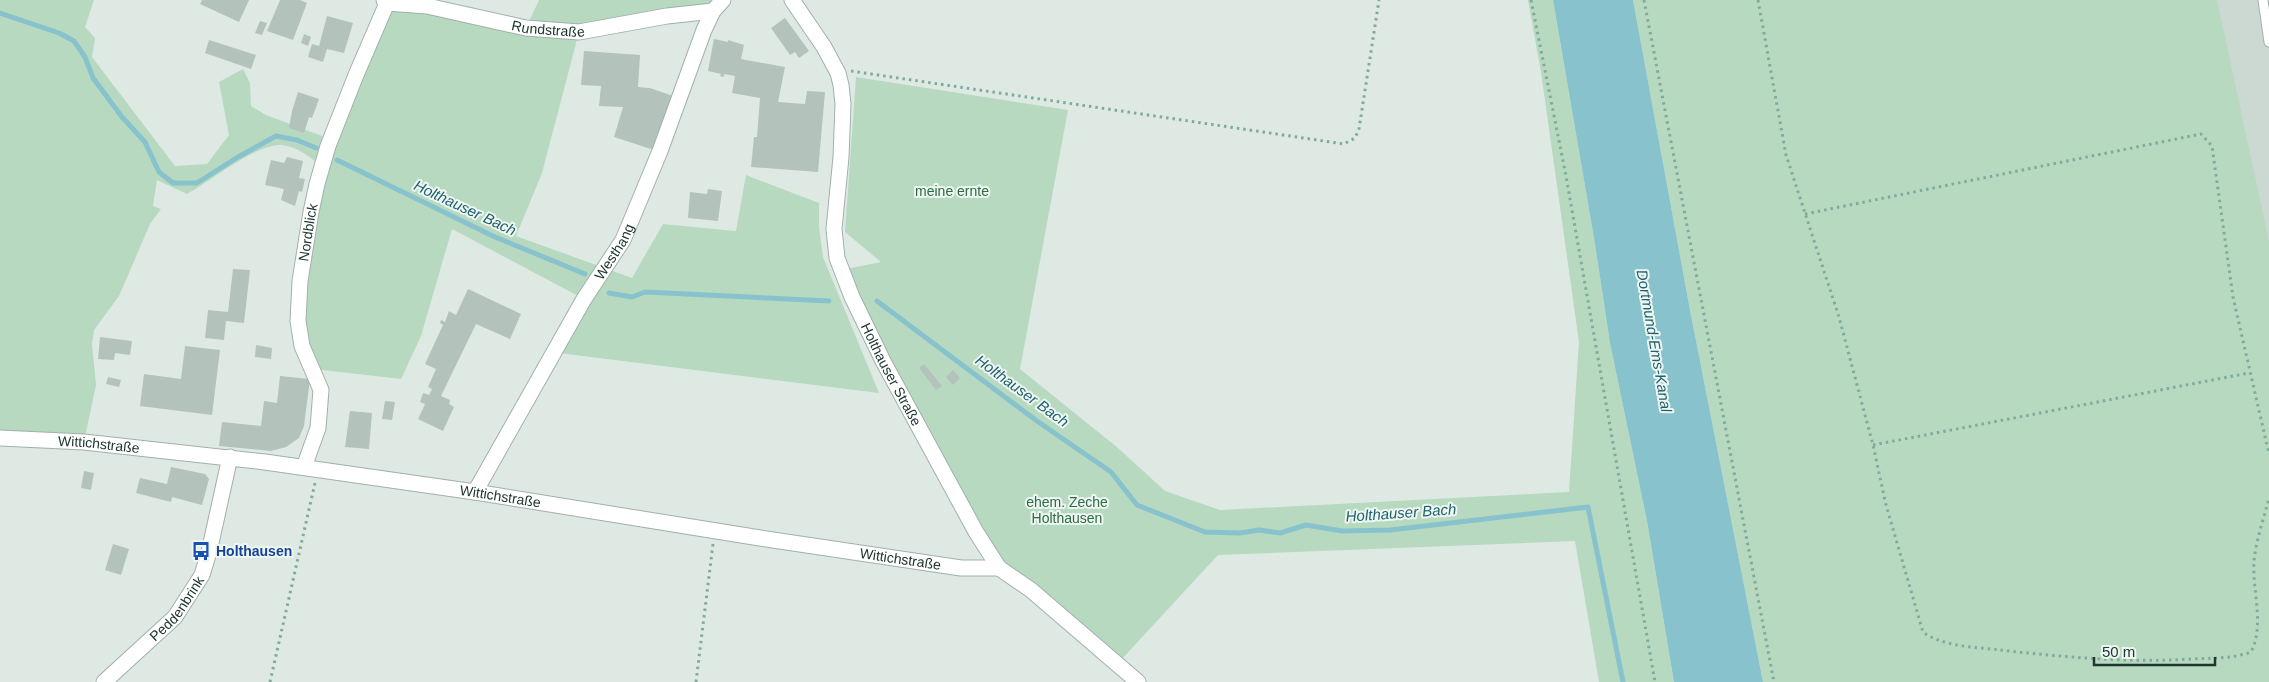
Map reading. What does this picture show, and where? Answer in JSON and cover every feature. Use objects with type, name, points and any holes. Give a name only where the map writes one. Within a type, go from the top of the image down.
[{"type":"street","name":"Holthauser Straße","points":[[792,0],[824,47],[838,73],[844,104],[834,229],[837,258],[852,298],[888,370],[976,532],[999,568],[1031,590],[1138,682]]},
{"type":"street","name":"Rundstraße","points":[[385,1],[428,6],[526,28],[579,32],[718,5]]},
{"type":"street","name":"Nordblick","points":[[311,468],[318,428],[321,390],[302,346],[298,321],[300,281],[316,184],[328,146],[385,1]]},
{"type":"street","name":"Westhang","points":[[475,492],[584,299],[623,240],[637,210],[718,5]]},
{"type":"street","name":"Wittichstraße","points":[[0,438],[84,442],[230,457],[475,492],[961,568],[999,568]]},
{"type":"street","name":"Peddenbrink","points":[[104,682],[175,617],[202,575],[209,552],[230,457]]},
{"type":"lane","points":[[2263,0],[2269,42]]},
{"type":"path","points":[[838,73],[856,70],[1344,144],[1355,138],[1359,129],[1378,0]]},
{"type":"path","points":[[1531,0],[1566,176],[1655,682]]},
{"type":"path","points":[[1644,0],[1774,682]]},
{"type":"path","points":[[1758,0],[1786,155],[1839,317],[1873,445],[1886,505],[1923,632],[1934,640],[2103,660],[2236,657],[2251,652],[2256,642],[2258,625],[2254,561],[2269,498]]},
{"type":"path","points":[[1805,214],[2201,134],[2212,146],[2233,297],[2269,454]]},
{"type":"path","points":[[1873,445],[2249,373]]},
{"type":"path","points":[[270,682],[311,468]]},
{"type":"path","points":[[696,682],[715,531]]},
{"type":"shaded area","points":[[2212,0],[2269,0],[2269,281]]},
{"type":"green space","points":[[0,0],[94,0],[85,27],[95,38],[92,57],[175,166],[207,164],[229,135],[219,82],[243,69],[250,83],[251,106],[266,115],[330,139],[387,3],[526,28],[539,0],[723,0],[713,11],[579,32],[542,173],[516,236],[632,278],[663,224],[736,231],[746,175],[819,203],[819,227],[823,257],[879,393],[559,353],[584,299],[452,229],[421,336],[401,379],[314,369],[298,321],[322,167],[313,159],[292,147],[281,145],[259,150],[187,194],[157,180],[153,206],[161,209],[150,224],[119,296],[94,330],[92,344],[96,385],[84,442],[0,438]]},
{"type":"green space","points":[[1528,0],[1553,0],[1610,343],[1647,521],[1674,682],[1599,682],[1575,541],[1218,555],[1121,660],[1002,563],[939,455],[890,361],[846,269],[881,262],[845,232],[856,77],[1068,110],[1020,369],[1118,448],[1165,491],[1220,510],[1569,492],[1579,342],[1541,72]]},
{"type":"green space","points":[[1633,0],[2217,0],[2269,241],[2269,682],[1763,682],[1690,310]]},
{"type":"water","name":"Dortmund-Ems-Kanal","points":[[1553,0],[1633,0],[1690,310],[1763,682],[1674,682],[1647,521],[1610,343]]},
{"type":"building","points":[[202,0],[249,0],[239,22],[200,4]]},
{"type":"building","points":[[280,0],[300,0],[307,3],[293,40],[267,31]]},
{"type":"building","points":[[327,16],[353,23],[344,53],[327,49],[323,62],[308,57],[312,44],[319,46]]},
{"type":"building","points":[[785,18],[809,51],[799,58],[795,52],[790,55],[771,28]]},
{"type":"building","points":[[260,21],[267,23],[262,35],[255,33]]},
{"type":"building","points":[[304,34],[311,37],[308,46],[301,43]]},
{"type":"building","points":[[714,39],[728,42],[728,40],[744,45],[741,59],[785,67],[778,102],[805,104],[807,91],[825,92],[818,172],[751,167],[754,137],[757,137],[760,98],[732,93],[735,76],[724,74],[724,77],[720,76],[721,74],[708,71]]},
{"type":"building","points":[[209,40],[256,55],[251,69],[205,53]]},
{"type":"building","points":[[584,51],[640,55],[638,87],[650,88],[673,96],[654,150],[614,137],[623,107],[599,106],[601,86],[581,85]]},
{"type":"building","points":[[298,92],[319,99],[312,118],[309,117],[304,133],[289,128]]},
{"type":"building","points":[[287,157],[303,161],[299,178],[305,179],[302,192],[299,191],[295,206],[281,200],[284,189],[265,185],[271,160],[284,163]]},
{"type":"building","points":[[708,189],[722,191],[718,221],[688,218],[690,192],[707,194]]},
{"type":"building","points":[[233,269],[250,270],[244,323],[226,321],[224,340],[205,338],[208,310],[228,312]]},
{"type":"building","points":[[468,289],[521,314],[510,339],[476,324],[441,396],[450,400],[449,404],[454,407],[443,431],[418,419],[425,404],[420,402],[423,393],[429,395],[432,389],[428,387],[436,369],[425,364],[443,325],[440,323],[441,320],[445,322],[449,311],[456,315]]},
{"type":"building","points":[[100,337],[132,341],[130,355],[115,353],[114,360],[98,359]]},
{"type":"building","points":[[256,345],[272,348],[271,359],[255,357]]},
{"type":"building","points":[[185,346],[220,350],[212,415],[140,406],[144,374],[181,379]]},
{"type":"building","points":[[924,364],[942,386],[936,390],[919,368]]},
{"type":"building","points":[[953,370],[960,378],[953,385],[946,377]]},
{"type":"building","points":[[280,376],[310,379],[304,426],[299,438],[286,447],[271,451],[219,446],[222,422],[261,426],[264,401],[277,403]]},
{"type":"building","points":[[108,377],[121,380],[119,387],[106,384]]},
{"type":"building","points":[[385,401],[395,402],[392,420],[382,419]]},
{"type":"building","points":[[350,411],[372,413],[369,449],[345,447]]},
{"type":"building","points":[[171,467],[205,474],[209,479],[202,505],[172,497],[171,502],[136,493],[140,478],[167,484]]},
{"type":"building","points":[[84,471],[94,473],[91,490],[81,488]]},
{"type":"building","points":[[113,544],[129,549],[121,575],[105,570]]},
{"type":"waterway","name":"Holthauser Bach","points":[[0,13],[59,33],[74,41],[85,57],[93,78],[122,117],[145,142],[159,172],[173,183],[197,183],[276,136],[297,140],[316,148]]},
{"type":"waterway","name":"Holthauser Bach","points":[[337,160],[495,237],[585,274]]},
{"type":"waterway","name":"Holthauser Bach","points":[[609,293],[632,297],[645,292],[829,301]]},
{"type":"waterway","name":"Holthauser Bach","points":[[877,301],[1037,421],[1111,472],[1137,505],[1205,532],[1240,533],[1259,530],[1280,533],[1306,525],[1342,531],[1390,530],[1588,507],[1623,682]]},
{"type":"place","name":"Holthausen","points":[[201,551]]},
{"type":"park label","name":"meine ernte","points":[[952,191]]},
{"type":"park label","name":"ehem. Zeche Holthausen","points":[[1067,510]]}]
